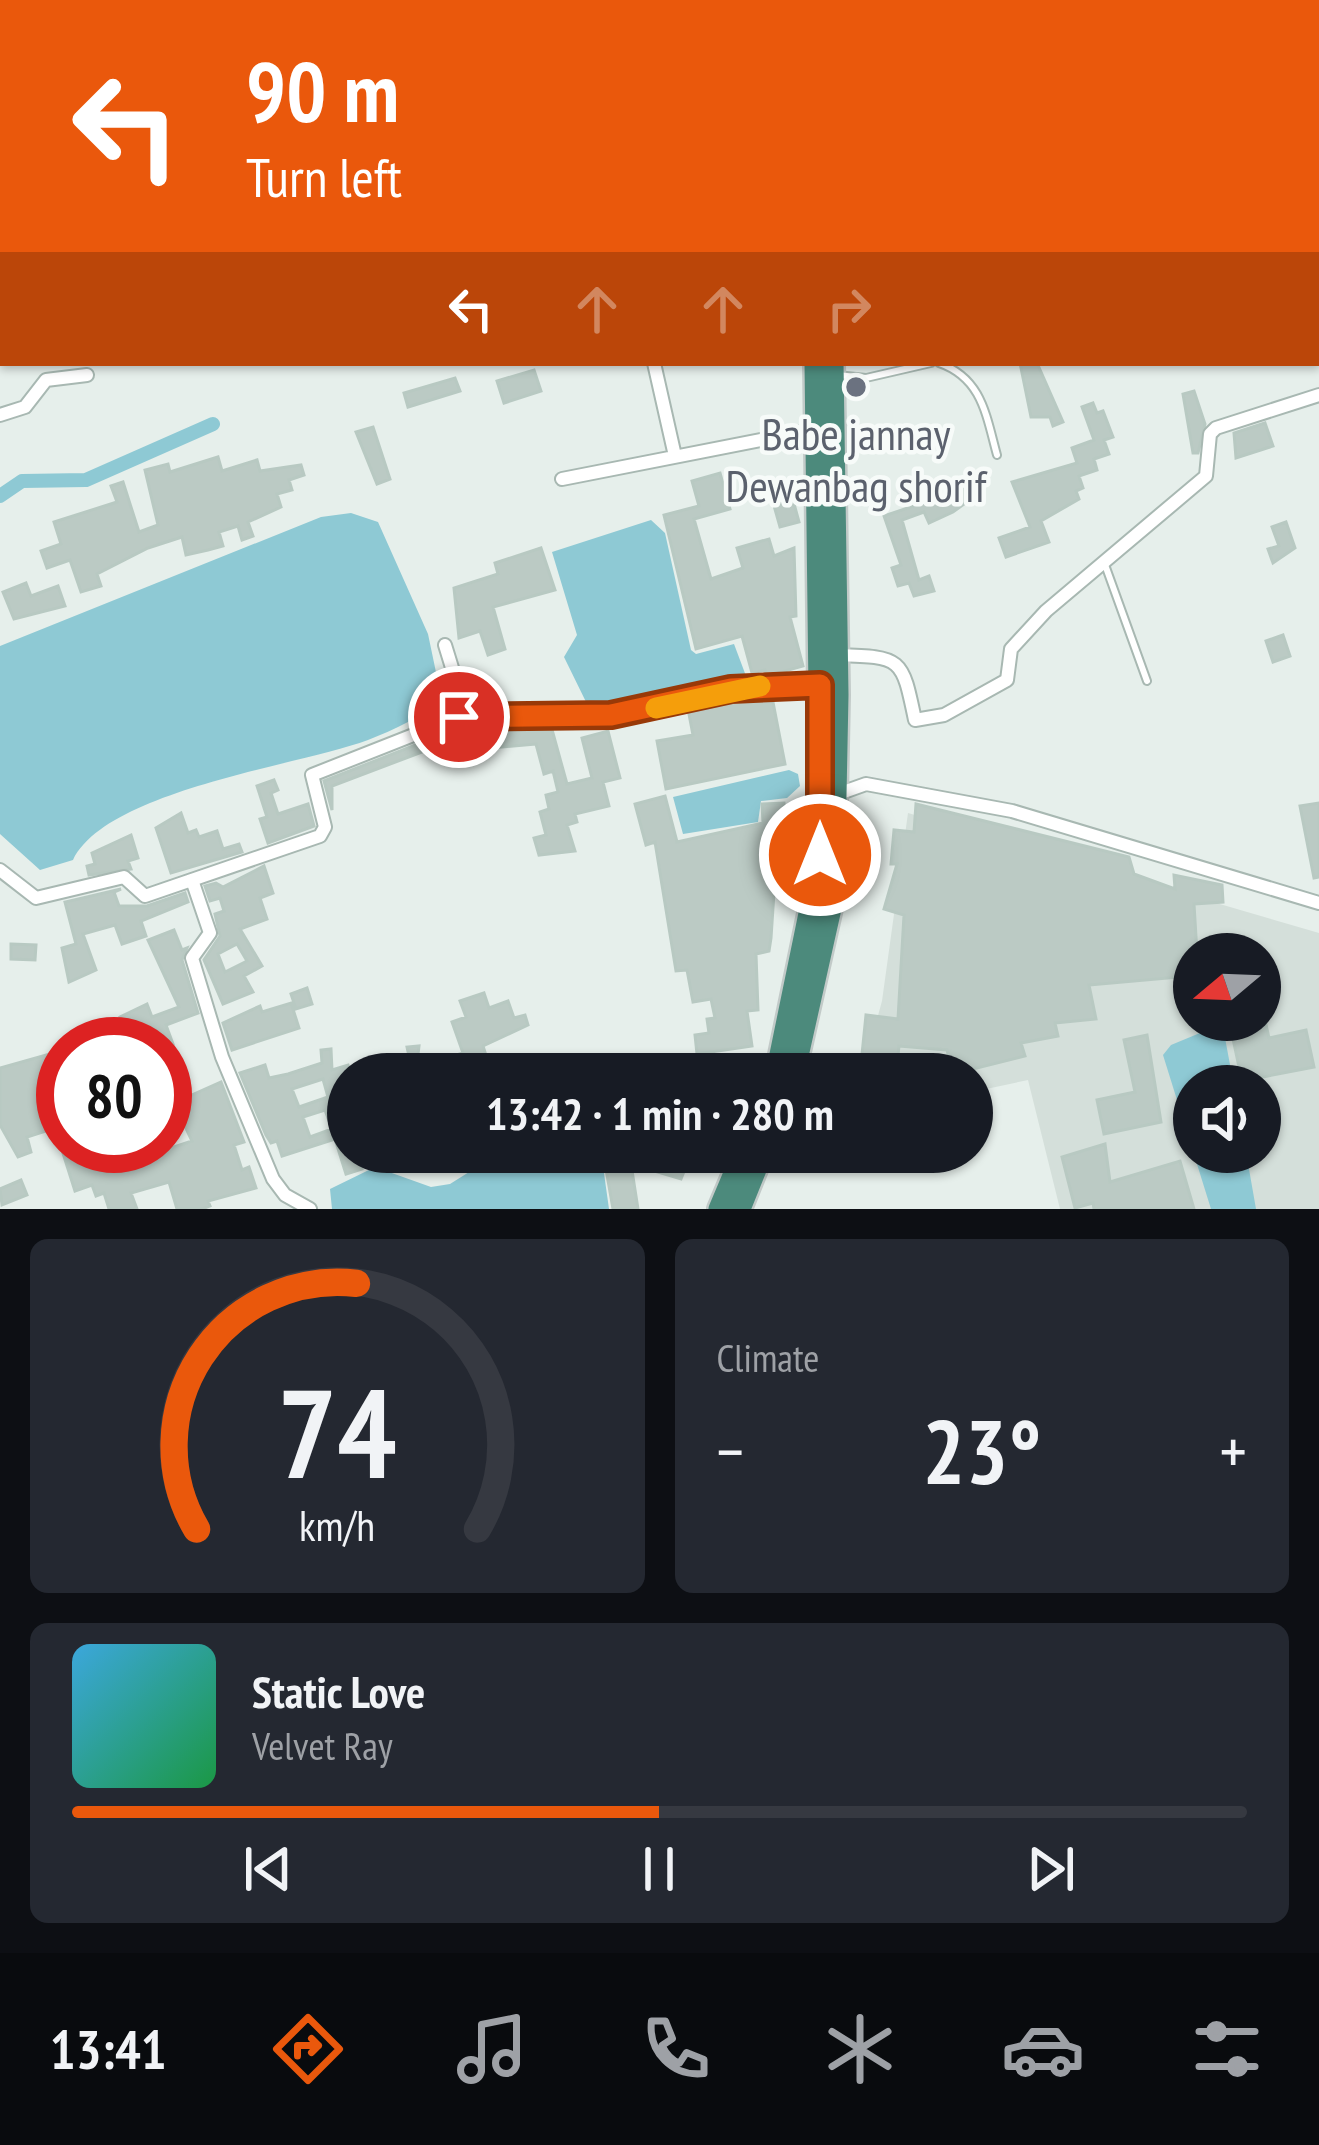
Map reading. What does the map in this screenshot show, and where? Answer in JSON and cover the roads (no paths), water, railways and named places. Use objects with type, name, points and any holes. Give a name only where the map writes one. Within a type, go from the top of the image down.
[{"type":"highway","points":[[780,1053],[820,855],[817,429],[827,367]]},
{"type":"highway","points":[[799,1053],[834,895],[837,655],[827,367]]},
{"type":"highway","points":[[719,1209],[734,1173]]},
{"type":"highway","points":[[740,1209],[755,1173]]},
{"type":"street","points":[[655,366],[675,456]]},
{"type":"street","points":[[0,415],[25,407],[46,380],[87,375]]},
{"type":"street","points":[[837,655],[895,660],[903,666],[915,720],[935,719],[1006,680],[1011,649],[1102,559],[1205,476],[1210,434],[1216,428],[1319,394]]},
{"type":"street","points":[[562,479],[817,429]]},
{"type":"street","points":[[445,645],[457,684],[459,717]]},
{"type":"street","points":[[0,869],[36,898],[124,877],[145,896],[320,836],[325,827],[312,775],[459,717],[611,715],[731,689],[820,685]]},
{"type":"street","points":[[838,794],[866,784],[1012,811],[1319,903]]},
{"type":"street","points":[[192,880],[210,933],[192,958],[222,1057],[273,1179],[285,1195],[310,1209]]},
{"type":"lane","points":[[827,367],[866,378],[921,366]]},
{"type":"lane","points":[[945,366],[958,370],[980,393],[998,455]]},
{"type":"lane","points":[[1102,559],[1147,681]]},
{"type":"water","points":[[351,513],[378,522],[428,634],[442,701],[368,740],[163,798],[123,815],[93,836],[73,860],[40,870],[0,834],[0,646],[321,517]]},
{"type":"water","points":[[651,520],[665,533],[691,650],[696,654],[734,644],[746,676],[678,694],[588,706],[564,657],[577,635],[552,552]]},
{"type":"water","points":[[789,770],[798,774],[800,786],[787,798],[761,801],[758,822],[683,834],[673,797]]},
{"type":"water","points":[[1226,1041],[1230,1065],[1173,1065],[1173,1087],[1163,1055],[1171,1045]]},
{"type":"water","points":[[363,1173],[392,1173],[431,1187],[450,1184],[468,1173],[604,1173],[609,1209],[332,1209],[330,1189]]},
{"type":"water","points":[[1200,1173],[1250,1173],[1256,1209],[1211,1209]]},
{"type":"waterway","points":[[0,496],[22,481],[86,480],[213,424]]},
{"type":"place","name":"Babe jannay Dewanbag shorif","points":[[856,387]]}]
